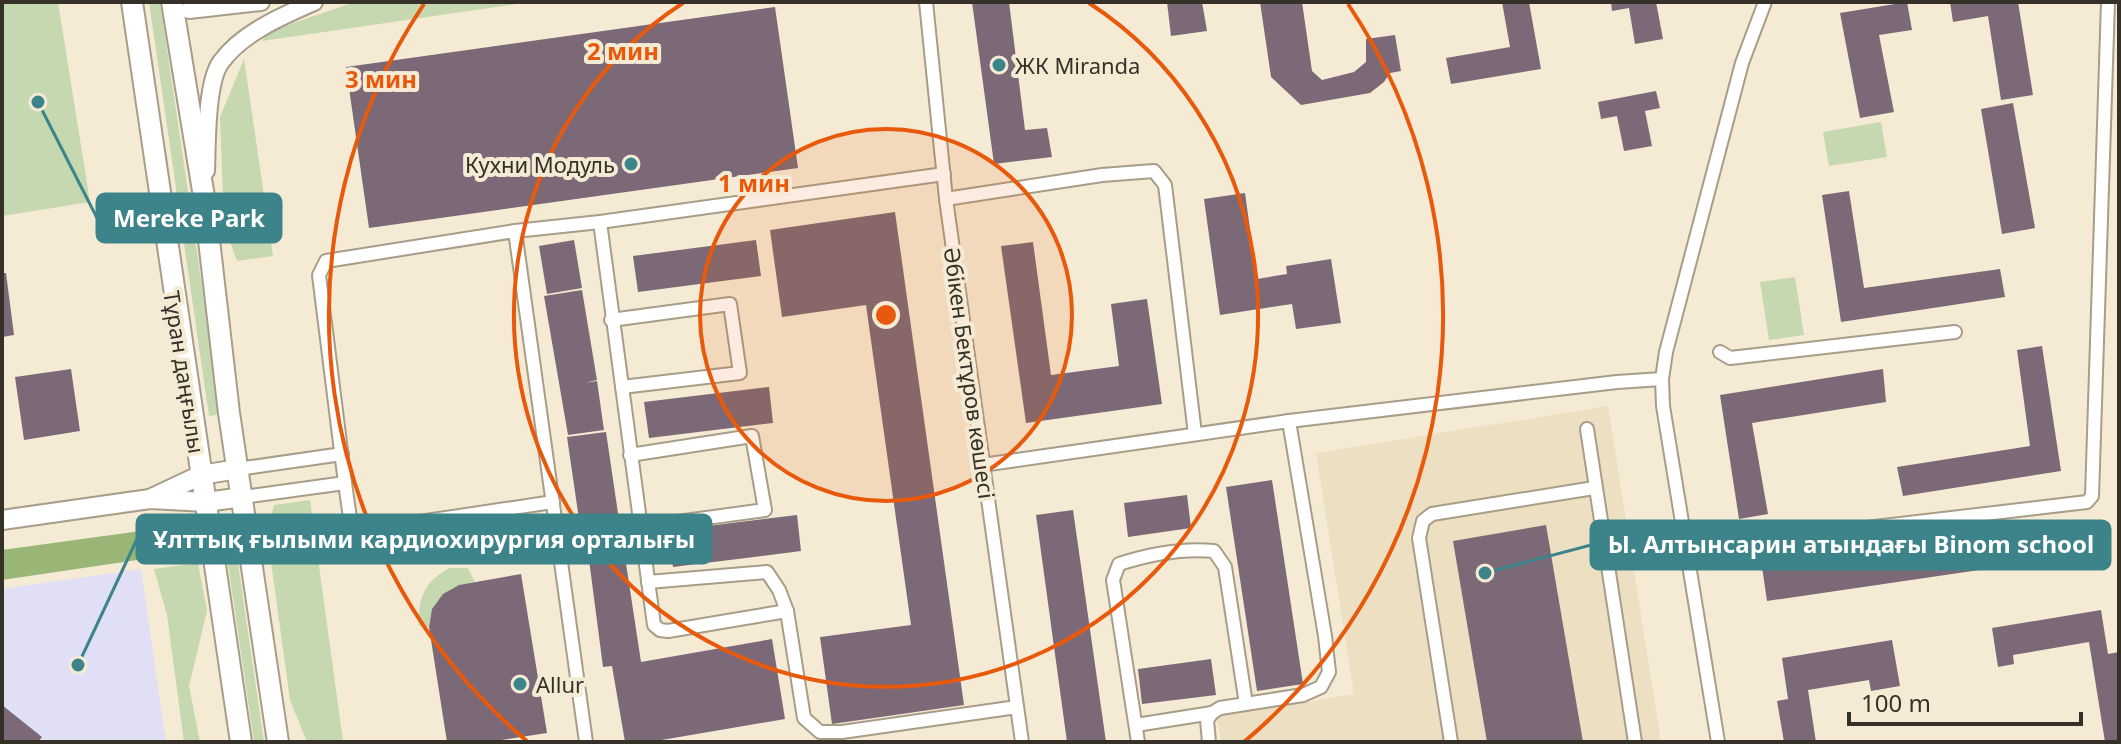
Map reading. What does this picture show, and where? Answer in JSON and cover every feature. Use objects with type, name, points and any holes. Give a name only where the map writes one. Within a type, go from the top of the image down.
[{"type":"main road","name":"Тұран даңғылы","points":[[132,2],[241,742]]},
{"type":"main road","name":"Тұран даңғылы","points":[[180,6],[238,469],[278,742]]},
{"type":"main road","points":[[150,499],[201,475],[238,469]]},
{"type":"main road","points":[[2,520],[150,499],[206,502],[243,497]]},
{"type":"street","points":[[180,6],[261,2]]},
{"type":"street","points":[[204,197],[210,102],[219,64],[240,42],[314,2]]},
{"type":"street","name":"Әбікен Бектұров көшесі","points":[[926,2],[946,199],[1022,742]]},
{"type":"street","points":[[1718,742],[1663,406],[1662,379],[1666,352],[1742,63],[1765,2]]},
{"type":"street","points":[[1688,549],[2087,502],[2092,496],[2108,2]]},
{"type":"street","points":[[946,199],[1102,175],[1154,171],[1165,185],[1195,434]]},
{"type":"street","points":[[553,502],[352,532],[319,275],[326,261],[515,231],[944,174]]},
{"type":"street","points":[[600,222],[654,625],[668,631],[787,611]]},
{"type":"street","points":[[515,231],[586,742]]},
{"type":"street","points":[[611,320],[730,304],[740,373],[622,387]]},
{"type":"street","points":[[1720,352],[1730,358],[1955,332]]},
{"type":"street","points":[[982,465],[1289,421],[1662,379]]},
{"type":"street","points":[[1209,742],[1207,720],[1220,708],[1303,695],[1321,687],[1329,672],[1289,421]]},
{"type":"street","points":[[1587,429],[1635,742]]},
{"type":"street","points":[[558,532],[627,522],[640,527],[765,510],[752,436],[630,455]]},
{"type":"street","points":[[238,469],[342,454]]},
{"type":"street","points":[[243,497],[345,483]]},
{"type":"street","points":[[1451,742],[1419,538],[1423,521],[1432,514],[1594,488]]},
{"type":"street","points":[[1138,742],[1113,580],[1119,564],[1143,556],[1193,549],[1214,551],[1225,567],[1246,704]]},
{"type":"street","points":[[648,582],[767,572],[779,590],[787,611],[804,718],[820,732],[842,732],[1017,707]]},
{"type":"street","points":[[1136,725],[1212,713]]},
{"type":"shaded area","points":[[1608,406],[1661,742],[1221,742],[1217,716],[1354,694],[1316,453]]},
{"type":"shaded area","points":[[141,569],[166,742],[2,742],[2,589]]},
{"type":"green space","points":[[2,2],[58,2],[90,202],[2,216]]},
{"type":"green space","points":[[149,2],[160,2],[221,414],[209,416]]},
{"type":"green space","points":[[355,2],[531,2],[262,41],[270,31]]},
{"type":"green space","points":[[244,59],[273,256],[237,261],[224,225],[220,117]]},
{"type":"green space","points":[[1881,122],[1887,157],[1829,166],[1823,132]]},
{"type":"green space","points":[[1795,277],[1804,335],[1769,340],[1760,282]]},
{"type":"green space","points":[[310,500],[343,741],[307,742],[290,700],[270,555],[278,543],[274,532],[267,532],[274,505]]},
{"type":"green space","points":[[155,529],[144,559],[2,580],[2,550]]},
{"type":"green space","points":[[198,563],[207,611],[189,686],[200,742],[184,742],[167,615],[154,569]]},
{"type":"green space","points":[[238,563],[264,742],[254,742],[228,564]]},
{"type":"green space","points":[[450,568],[468,568],[475,582],[450,590],[433,609],[429,627],[419,626],[424,591]]},
{"type":"building","name":"ЖК Miranda","points":[[972,2],[1009,2],[1025,130],[1047,128],[1052,157],[994,164]]},
{"type":"building","name":"ЖК Miranda","points":[[1167,2],[1202,2],[1207,31],[1171,36]]},
{"type":"building","points":[[1260,2],[1302,2],[1312,71],[1322,80],[1354,72],[1366,62],[1366,39],[1395,35],[1401,71],[1390,73],[1370,93],[1301,105],[1271,77]]},
{"type":"building","points":[[1502,2],[1529,2],[1541,69],[1451,84],[1446,58],[1510,47]]},
{"type":"building","points":[[1611,2],[1656,2],[1663,39],[1635,44],[1629,8],[1612,11]]},
{"type":"building","points":[[1907,2],[1912,30],[1879,35],[1894,112],[1860,118],[1840,13]]},
{"type":"building","points":[[1950,2],[2018,2],[2033,95],[2001,100],[1988,16],[1953,22]]},
{"type":"building","points":[[775,7],[798,168],[369,228],[346,67]]},
{"type":"building","points":[[1656,91],[1660,108],[1645,111],[1652,146],[1624,151],[1617,116],[1601,119],[1598,102]]},
{"type":"building","points":[[2013,103],[2035,228],[2002,234],[1981,109]]},
{"type":"building","points":[[1849,191],[1864,288],[2000,269],[2005,297],[1841,322],[1822,195]]},
{"type":"building","points":[[1245,193],[1257,279],[1287,274],[1286,266],[1331,259],[1341,323],[1296,329],[1292,304],[1220,315],[1204,199]]},
{"type":"building","points":[[895,212],[964,705],[832,724],[820,637],[911,625],[866,305],[782,317],[770,230]]},
{"type":"building","points":[[574,240],[582,288],[547,294],[539,246]]},
{"type":"building","points":[[756,240],[761,276],[638,292],[633,256]]},
{"type":"building","points":[[1033,242],[1051,375],[1119,366],[1111,304],[1147,299],[1162,404],[1026,423],[1001,246]]},
{"type":"building","points":[[2,273],[6,273],[14,335],[2,337]]},
{"type":"building","points":[[582,290],[597,380],[585,383],[597,381],[604,430],[568,435],[544,296]]},
{"type":"building","points":[[2042,346],[2061,471],[1903,496],[1897,467],[2030,446],[2017,350]]},
{"type":"building","points":[[71,369],[80,431],[24,440],[15,377]]},
{"type":"building","points":[[1883,369],[1886,402],[1752,423],[1768,514],[1739,519],[1720,395]]},
{"type":"building","points":[[769,387],[773,423],[649,438],[644,402]]},
{"type":"building","points":[[606,432],[619,520],[580,526],[567,437]]},
{"type":"building","points":[[1272,480],[1303,684],[1257,691],[1226,487]]},
{"type":"building","points":[[1187,495],[1191,528],[1128,537],[1124,503]]},
{"type":"building","points":[[1073,510],[1106,742],[1067,742],[1036,515]]},
{"type":"building","points":[[797,515],[801,551],[673,567],[668,531]]},
{"type":"building","points":[[620,524],[641,662],[772,639],[785,719],[650,742],[625,742],[612,666],[603,667],[585,529]]},
{"type":"building","points":[[1546,525],[1583,742],[1487,742],[1453,541]]},
{"type":"building","points":[[2023,529],[2027,563],[1767,601],[1762,567]]},
{"type":"building","points":[[521,574],[547,733],[488,742],[447,742],[429,627],[432,609],[443,594],[459,585]]},
{"type":"building","points":[[2101,610],[2108,654],[2119,652],[2119,742],[2105,742],[2089,642],[2013,655],[2014,664],[1998,667],[1992,628]]},
{"type":"building","points":[[1892,640],[1900,686],[1871,691],[1869,680],[1808,690],[1816,742],[1784,742],[1777,701],[1788,699],[1782,658]]},
{"type":"building","points":[[1211,659],[1216,695],[1142,704],[1138,669]]},
{"type":"building","points":[[2,705],[42,737],[38,742],[2,742]]},
{"type":"place","name":"ЖК Miranda","points":[[999,65]]},
{"type":"place","name":"Mereke Park","points":[[38,102]]},
{"type":"place","name":"Кухни Модуль","points":[[631,164]]},
{"type":"place","name":"Ы. Алтынсарин атындағы Binom school","points":[[1485,573]]},
{"type":"place","name":"Ұлттық ғылыми кардиохирургия орталығы","points":[[78,665]]},
{"type":"place","name":"Allur","points":[[520,684]]}]
